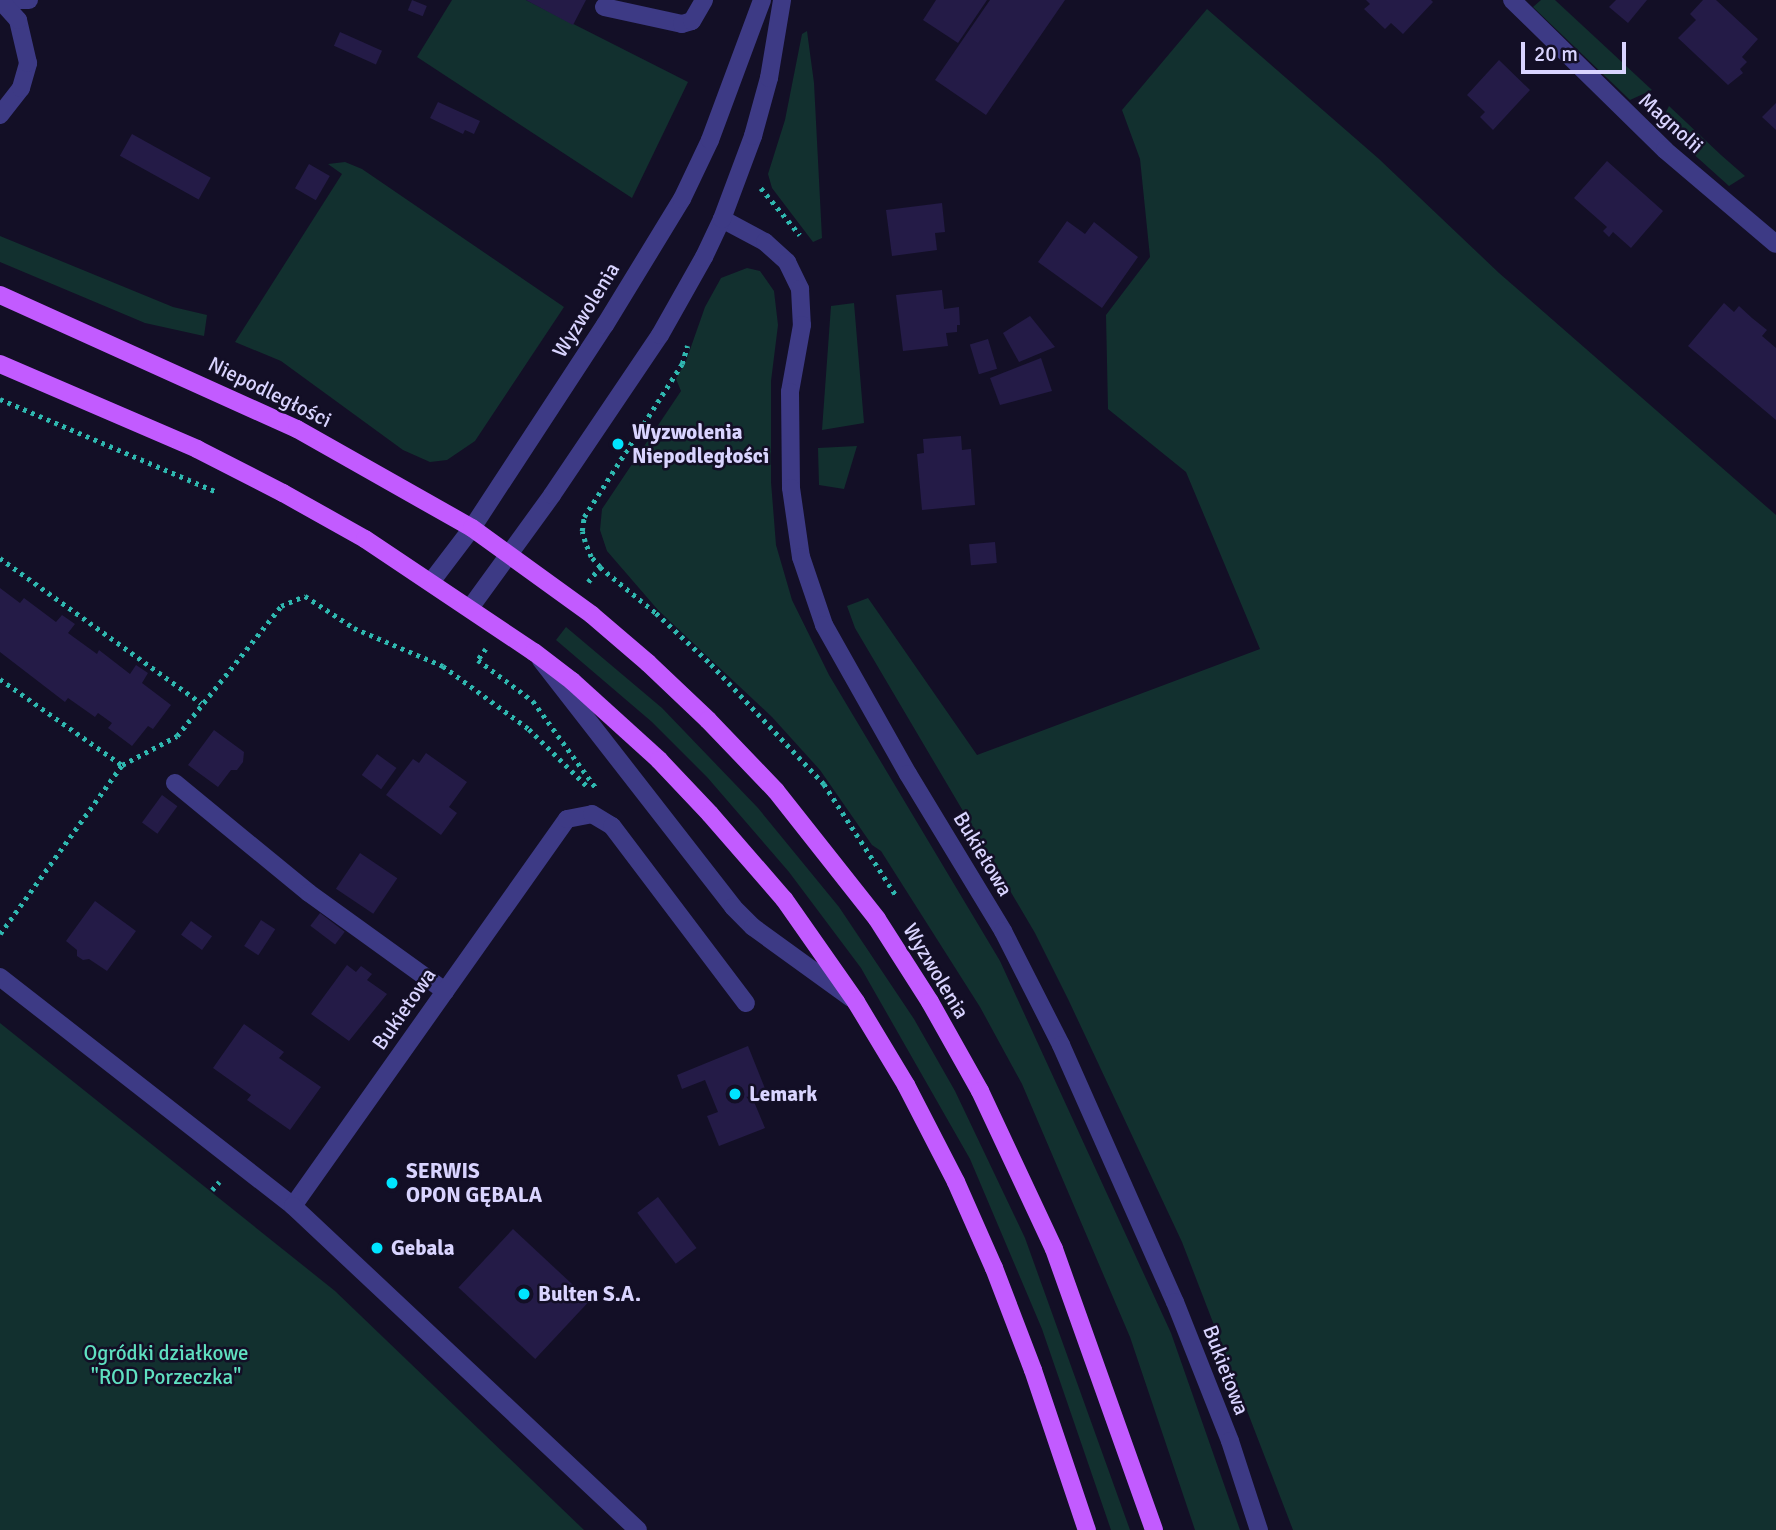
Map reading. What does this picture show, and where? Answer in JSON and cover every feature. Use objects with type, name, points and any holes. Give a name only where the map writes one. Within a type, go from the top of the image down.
[{"type":"main road","name":"Niepodległości","points":[[0,295],[297,429],[472,528],[508,553]]},
{"type":"main road","points":[[0,364],[184,444],[271,486],[365,540],[534,652],[617,720],[710,814],[784,899],[856,1002],[906,1085],[956,1182],[994,1268],[1087,1530]]},
{"type":"main road","name":"Wyzwolenia","points":[[508,553],[573,601],[648,663],[708,720],[776,791],[877,919],[930,1002],[980,1091],[1054,1249],[1154,1530]]},
{"type":"street","points":[[0,0],[18,20],[28,63],[21,88],[0,115]]},
{"type":"street","points":[[11,0],[29,0]]},
{"type":"street","points":[[604,7],[682,24],[692,21],[704,0]]},
{"type":"street","name":"Wyzwolenia","points":[[431,582],[472,528],[605,326],[682,199],[710,140],[762,0]]},
{"type":"street","points":[[470,608],[552,495],[660,335],[722,219],[753,136],[766,89],[782,0]]},
{"type":"street","name":"Magnolii","points":[[1512,0],[1665,150],[1776,244]]},
{"type":"street","name":"Bukietowa","points":[[722,219],[765,242],[788,262],[800,289],[802,325],[790,392],[791,488],[802,557],[824,625],[908,774],[1003,931],[1061,1045],[1175,1301],[1230,1441],[1259,1530]]},
{"type":"street","points":[[534,652],[733,907],[753,927],[856,1002]]},
{"type":"street","points":[[175,783],[309,893],[445,992]]},
{"type":"street","name":"Bukietowa","points":[[293,1206],[567,819],[592,814],[612,826],[746,1003]]},
{"type":"street","points":[[0,977],[293,1206],[638,1530]]},
{"type":"path","points":[[739,227],[760,185],[802,238]]},
{"type":"path","points":[[573,601],[600,567],[591,557],[585,542],[582,531],[584,517],[682,364],[689,341]]},
{"type":"path","points":[[0,399],[222,495]]},
{"type":"path","points":[[0,558],[201,702]]},
{"type":"path","points":[[0,934],[122,765],[177,736],[201,702],[281,606],[305,596],[354,628],[443,666],[529,729],[592,791],[598,786],[533,701],[478,660],[486,649]]},
{"type":"path","points":[[475,641],[497,657]]},
{"type":"path","points":[[0,680],[122,765]]},
{"type":"green space","points":[[452,0],[526,0],[688,82],[632,198],[417,57]]},
{"type":"green space","points":[[1541,0],[1555,0],[1652,90],[1630,100],[1533,7]]},
{"type":"green space","points":[[1207,9],[1379,159],[1499,273],[1776,515],[1776,1530],[1293,1530],[1182,1242],[1068,999],[1035,933],[855,628],[847,606],[868,598],[977,755],[1260,649],[1186,472],[1108,409],[1106,315],[1150,257],[1140,159],[1122,110]]},
{"type":"green space","points":[[807,31],[814,83],[822,238],[813,242],[772,188],[768,174],[785,120],[802,34]]},
{"type":"green space","points":[[1669,106],[1745,176],[1729,186],[1660,124]]},
{"type":"green space","points":[[345,162],[362,169],[564,307],[475,441],[447,460],[430,462],[403,450],[281,361],[235,342],[342,174],[328,164]]},
{"type":"green space","points":[[0,236],[173,307],[207,315],[204,336],[145,323],[0,262]]},
{"type":"green space","points":[[747,268],[760,271],[774,291],[778,325],[771,381],[771,482],[776,545],[792,600],[829,675],[1000,961],[1171,1333],[1240,1530],[1195,1530],[1130,1337],[1022,1084],[980,1007],[881,851],[872,845],[820,770],[772,717],[658,610],[607,551],[600,530],[602,509],[681,391],[676,379],[686,361],[705,307],[721,278]]},
{"type":"green space","points":[[854,303],[864,423],[822,430],[831,306]]},
{"type":"green space","points":[[857,446],[844,489],[819,485],[818,448]]},
{"type":"green space","points":[[566,627],[662,708],[758,808],[839,907],[914,1019],[955,1091],[1025,1238],[1130,1530],[1111,1530],[1042,1329],[970,1159],[861,968],[789,872],[707,777],[652,722],[556,640]]},
{"type":"green space","name":"Ogródki działkowe \"ROD Porzeczka\"","points":[[0,1023],[335,1291],[584,1530],[0,1530]]},
{"type":"building","points":[[412,0],[427,6],[423,16],[408,10]]},
{"type":"building","points":[[526,0],[586,0],[573,25]]},
{"type":"building","points":[[936,0],[987,0],[958,43],[923,20]]},
{"type":"building","points":[[990,0],[1065,0],[986,115],[935,80]]},
{"type":"building","points":[[1366,0],[1433,2],[1403,34],[1391,23],[1385,29],[1364,9],[1370,4]]},
{"type":"building","points":[[1616,0],[1647,0],[1628,23],[1609,7]]},
{"type":"building","points":[[1703,0],[1716,0],[1758,39],[1742,57],[1747,62],[1740,69],[1743,73],[1728,85],[1678,38],[1696,20],[1690,14]]},
{"type":"building","points":[[340,32],[382,51],[376,64],[334,46]]},
{"type":"building","points":[[1499,60],[1530,90],[1493,130],[1480,117],[1485,112],[1467,95]]},
{"type":"building","points":[[438,102],[480,121],[474,134],[465,130],[463,134],[430,118]]},
{"type":"building","points":[[1776,103],[1776,130],[1762,117]]},
{"type":"building","points":[[132,134],[211,178],[199,199],[120,156]]},
{"type":"building","points":[[1607,161],[1663,211],[1631,248],[1613,232],[1609,237],[1603,231],[1607,227],[1574,198]]},
{"type":"building","points":[[309,164],[330,176],[316,200],[295,188]]},
{"type":"building","points":[[942,203],[945,232],[935,233],[937,250],[892,256],[886,210]]},
{"type":"building","points":[[1067,221],[1085,234],[1094,222],[1138,257],[1102,308],[1038,262]]},
{"type":"building","points":[[942,290],[944,309],[959,307],[960,325],[957,325],[957,332],[946,333],[948,346],[903,351],[896,295]]},
{"type":"building","points":[[1724,303],[1734,312],[1739,306],[1767,330],[1762,336],[1776,348],[1776,420],[1688,346]]},
{"type":"building","points":[[1030,316],[1055,347],[1019,362],[1003,333]]},
{"type":"building","points":[[988,339],[997,369],[979,374],[970,345]]},
{"type":"building","points":[[1041,358],[1052,391],[1000,405],[990,378]]},
{"type":"building","points":[[961,436],[962,450],[971,449],[975,505],[922,510],[917,454],[924,453],[923,439]]},
{"type":"building","points":[[995,542],[997,563],[971,565],[969,544]]},
{"type":"building","points":[[0,588],[20,603],[24,598],[56,622],[62,615],[75,624],[68,633],[97,654],[99,650],[130,674],[136,665],[148,673],[142,683],[171,705],[153,729],[148,726],[132,746],[108,728],[112,723],[98,713],[95,717],[68,698],[65,702],[0,652]]},
{"type":"building","points":[[214,730],[244,752],[243,762],[237,770],[231,770],[218,787],[188,765]]},
{"type":"building","points":[[426,753],[467,782],[449,807],[457,813],[441,835],[386,795],[413,759],[419,763]]},
{"type":"building","points":[[377,754],[396,768],[381,789],[362,775]]},
{"type":"building","points":[[162,795],[177,806],[157,834],[142,823]]},
{"type":"building","points":[[360,853],[397,878],[373,914],[336,889]]},
{"type":"building","points":[[95,901],[136,931],[107,971],[89,959],[83,960],[77,956],[77,950],[66,941]]},
{"type":"building","points":[[320,913],[345,932],[335,944],[310,926]]},
{"type":"building","points":[[261,920],[275,929],[258,955],[244,946]]},
{"type":"building","points":[[191,921],[212,936],[202,950],[181,935]]},
{"type":"building","points":[[347,965],[356,972],[361,966],[372,974],[367,980],[387,994],[349,1041],[311,1014]]},
{"type":"building","points":[[244,1024],[284,1052],[279,1058],[321,1087],[290,1130],[247,1100],[251,1095],[213,1068]]},
{"type":"building","name":"Lemark","points":[[748,1046],[766,1091],[752,1097],[765,1128],[719,1146],[707,1116],[718,1112],[705,1080],[682,1089],[677,1075]]},
{"type":"building","points":[[658,1197],[697,1248],[676,1264],[637,1213]]},
{"type":"building","name":"Bulten S.A.","points":[[513,1229],[590,1301],[535,1359],[458,1288]]},
{"type":"place","name":"Wyzwolenia Niepodległości","points":[[618,444]]},
{"type":"place","name":"Lemark","points":[[735,1094]]},
{"type":"place","name":"SERWIS OPON GĘBALA","points":[[392,1183]]},
{"type":"place","name":"Gebala","points":[[377,1248]]},
{"type":"place","name":"Bulten S.A.","points":[[524,1294]]}]
